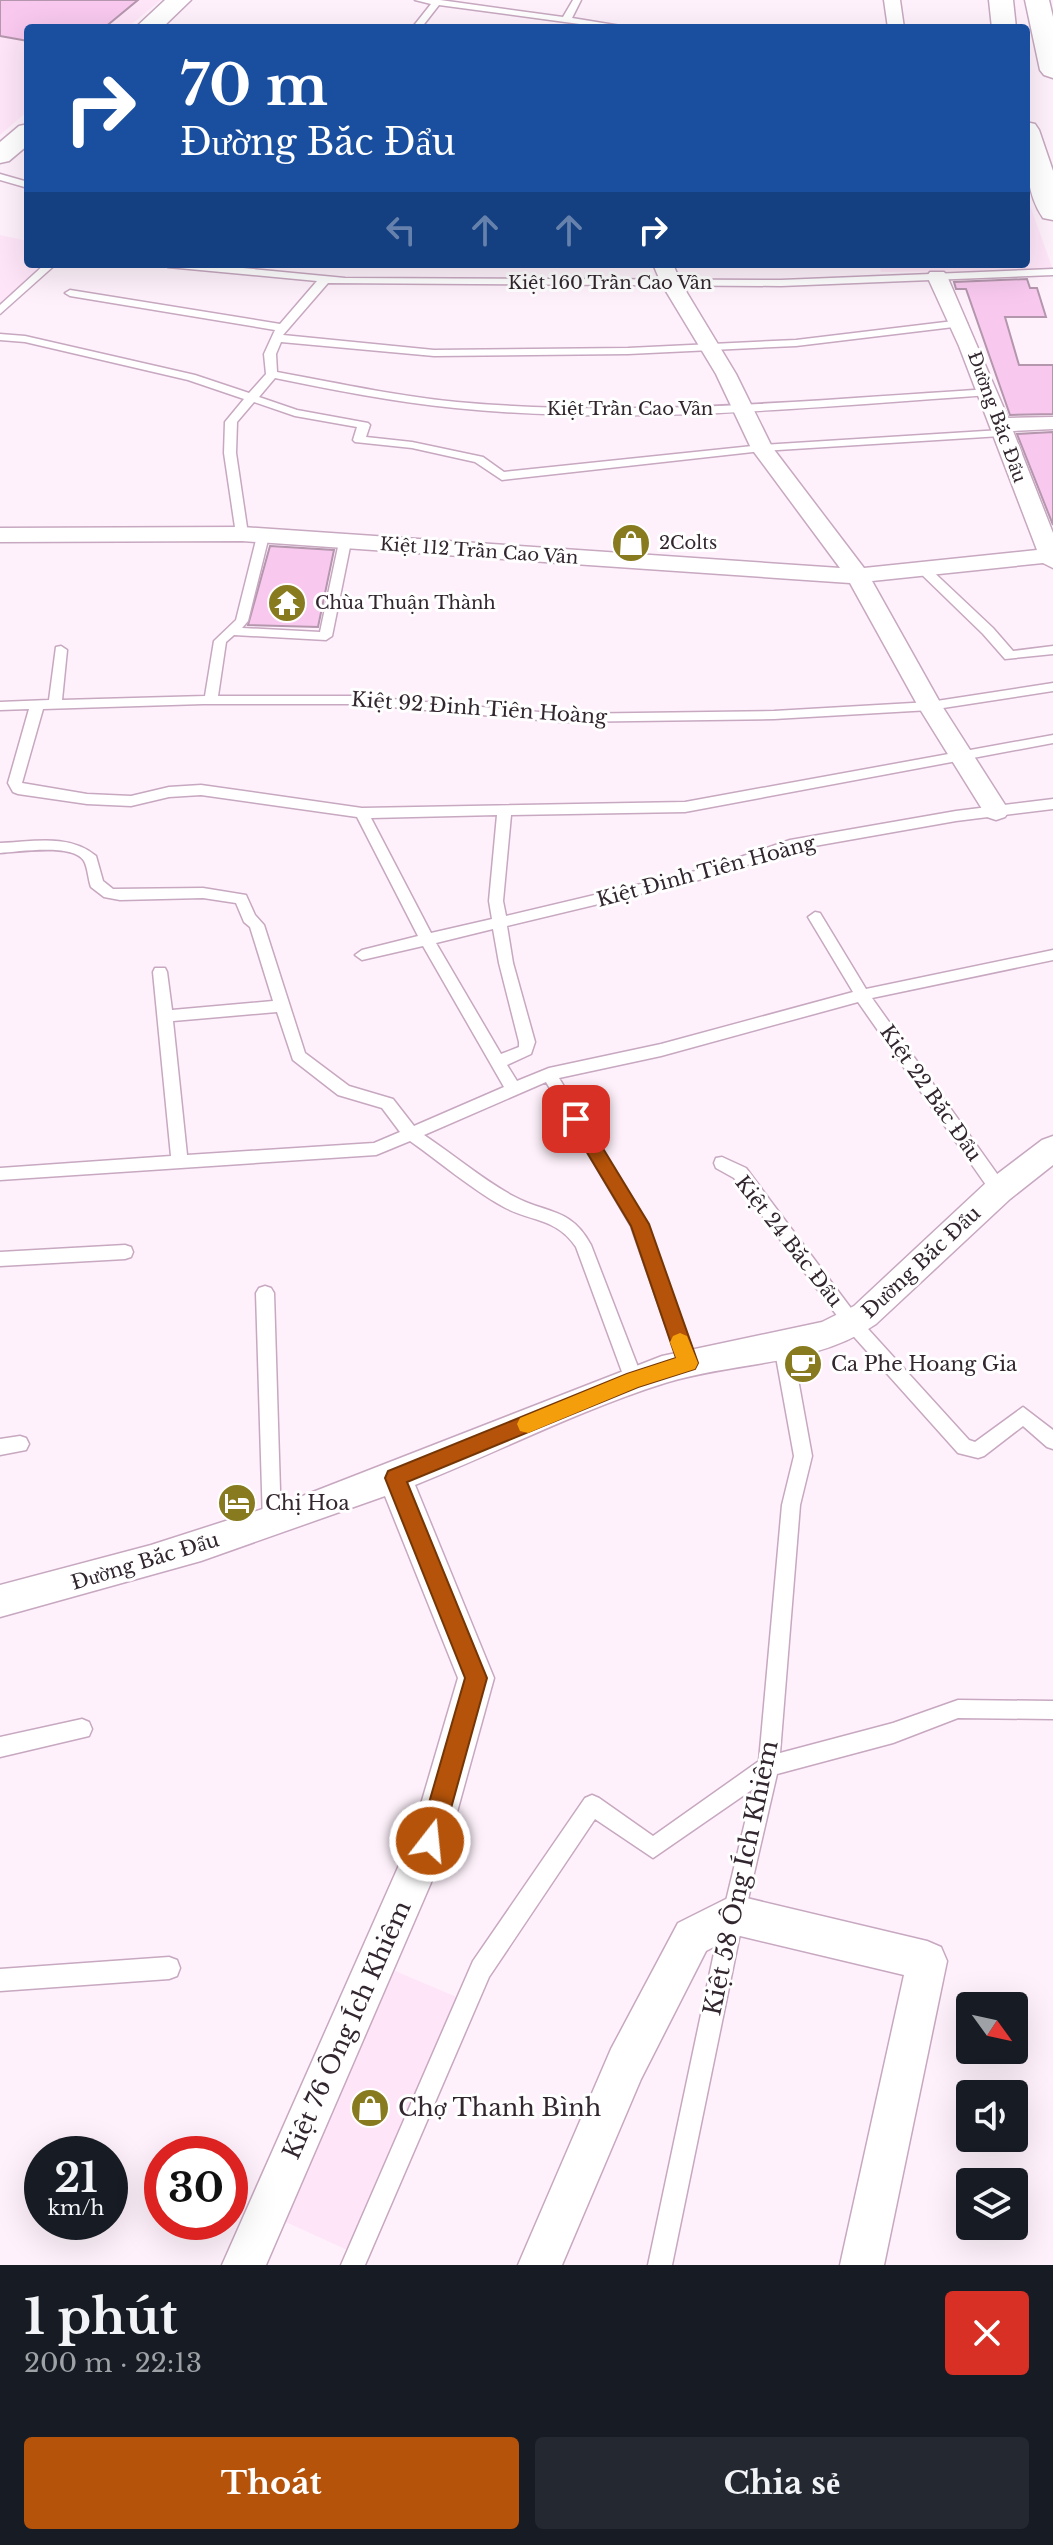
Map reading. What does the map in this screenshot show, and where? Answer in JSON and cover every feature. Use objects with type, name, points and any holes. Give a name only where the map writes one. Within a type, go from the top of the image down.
[{"type":"main road","points":[[152,24],[179,0]]},
{"type":"main road","points":[[1001,0],[1004,24]]},
{"type":"main road","points":[[1037,0],[1053,70]]},
{"type":"main road","points":[[0,155],[24,135]]},
{"type":"main road","points":[[1030,141],[1053,212]]},
{"type":"street","points":[[891,0],[895,24]]},
{"type":"street","points":[[667,273],[744,408],[762,448],[858,576],[930,706],[996,811]]},
{"type":"street","name":"Đường Bắc Đẩu","points":[[937,276],[962,323],[990,392],[1000,429],[1052,557]]},
{"type":"street","points":[[1000,429],[1053,423]]},
{"type":"street","name":"Kiệt 112 Trần Cao Vân","points":[[0,535],[253,535],[858,576],[921,567],[1052,557]]},
{"type":"street","name":"Đường Bắc Đẩu","points":[[0,1601],[57,1588],[272,1523],[395,1478],[634,1380],[688,1363],[783,1346],[853,1324],[999,1190],[1053,1148]]},
{"type":"street","name":"Kiệt 76 Ông Ích Khiêm","points":[[244,2265],[430,1841],[476,1678],[395,1478]]},
{"type":"street","points":[[540,2265],[626,2064],[692,1937],[734,1915],[927,1961],[862,2265]]},
{"type":"lane","points":[[419,0],[590,24]]},
{"type":"lane","points":[[566,20],[577,0]]},
{"type":"lane","points":[[419,24],[437,2]]},
{"type":"lane","points":[[0,177],[24,184]]},
{"type":"lane","points":[[0,311],[47,268]]},
{"type":"lane","name":"Kiệt 160 Trần Cao Vân","points":[[210,268],[325,279],[667,273],[781,283],[826,275],[876,280],[1053,272]]},
{"type":"lane","points":[[211,700],[220,641],[242,621],[253,535],[230,453],[231,422],[272,374],[270,354],[280,333],[325,279]]},
{"type":"lane","points":[[70,293],[280,333],[434,353],[628,351],[796,343],[962,323]]},
{"type":"lane","points":[[0,337],[25,339],[191,377],[295,413],[364,425],[359,440],[412,445],[479,459],[502,476],[762,448],[1000,429]]},
{"type":"lane","name":"Kiệt Trần Cao Vân","points":[[272,374],[457,405],[578,411],[744,408],[990,392]]},
{"type":"lane","points":[[233,631],[326,636],[345,542]]},
{"type":"lane","points":[[921,567],[1010,656],[1053,650]]},
{"type":"lane","points":[[55,705],[61,650]]},
{"type":"lane","name":"Kiệt 92 Đinh Tiên Hoàng","points":[[0,706],[211,700],[358,700],[562,718],[774,715],[930,706],[1053,687]]},
{"type":"lane","points":[[37,705],[15,783],[18,789],[87,799],[131,801],[169,792],[201,790],[362,813],[504,813],[685,807],[1053,739]]},
{"type":"lane","name":"Kiệt Đinh Tiên Hoàng","points":[[362,955],[711,872],[790,845],[1053,804]]},
{"type":"lane","points":[[362,813],[427,940],[513,1089]]},
{"type":"lane","points":[[498,1062],[521,1054],[526,1050],[527,1042],[499,923],[496,882],[504,813]]},
{"type":"lane","points":[[0,848],[66,847],[78,850],[91,859],[96,883],[109,893],[203,893],[241,899],[249,918],[257,925],[298,1056],[344,1091],[387,1103],[411,1134],[509,1202],[560,1220],[574,1231],[583,1245],[634,1380]]},
{"type":"lane","name":"Kiệt 22 Bắc Đẩu","points":[[815,917],[862,995],[999,1190]]},
{"type":"lane","points":[[0,1174],[376,1149],[549,1074],[661,1050],[862,995],[1053,955]]},
{"type":"lane","points":[[160,972],[180,1164]]},
{"type":"lane","points":[[165,1016],[283,1006]]},
{"type":"lane","points":[[549,1074],[639,1224],[688,1363]]},
{"type":"lane","name":"Kiệt 24 Bắc Đẩu","points":[[722,1163],[740,1173],[853,1324],[964,1447],[978,1450],[1023,1415],[1053,1441]]},
{"type":"lane","points":[[0,1259],[125,1252]]},
{"type":"lane","points":[[265,1293],[272,1523]]},
{"type":"lane","name":"Kiệt 58 Ông Ích Khiêm","points":[[660,2265],[769,1766],[791,1505],[803,1456],[783,1346]]},
{"type":"lane","points":[[0,1447],[20,1444]]},
{"type":"lane","points":[[353,2265],[481,1969],[592,1805],[653,1848],[769,1766],[893,1733],[958,1709],[1053,1710]]},
{"type":"lane","points":[[0,1747],[82,1729]]},
{"type":"lane","points":[[0,1980],[169,1968]]},
{"type":"shaded area","points":[[0,0],[161,0],[132,24],[24,24],[24,114],[0,135]]},
{"type":"shaded area","points":[[1030,205],[1053,270],[881,272],[880,268],[1030,268]]},
{"type":"shaded area","points":[[0,235],[24,240],[24,268],[40,268],[0,306]]},
{"type":"shaded area","name":"Chợ Thanh Bình","points":[[386,1967],[459,1998],[356,2254],[279,2219]]},
{"type":"building","points":[[0,0],[138,0],[109,24],[24,24],[24,40],[0,36]]},
{"type":"building","points":[[1027,279],[1030,288],[1037,288],[1046,317],[1005,317],[1019,365],[1053,365],[1053,414],[1010,415],[966,289],[956,289],[954,282]]},
{"type":"building","points":[[1053,432],[1053,525],[1017,434]]},
{"type":"building","name":"Chùa Thuận Thành","points":[[270,546],[334,550],[318,627],[248,625]]},
{"type":"slow traffic","points":[[528,1424],[634,1380],[688,1363],[680,1342]]},
{"type":"place","name":"2Colts","points":[[631,543]]},
{"type":"place","name":"Chùa Thuận Thành","points":[[287,603]]},
{"type":"place","name":"Ca Phe Hoang Gia","points":[[803,1364]]},
{"type":"place","name":"Chị Hoa","points":[[237,1503]]},
{"type":"place","name":"Chợ Thanh Bình","points":[[370,2108]]},
{"type":"route","points":[[430,1841],[476,1678],[395,1478],[634,1380],[688,1363],[639,1224],[576,1119]]}]
